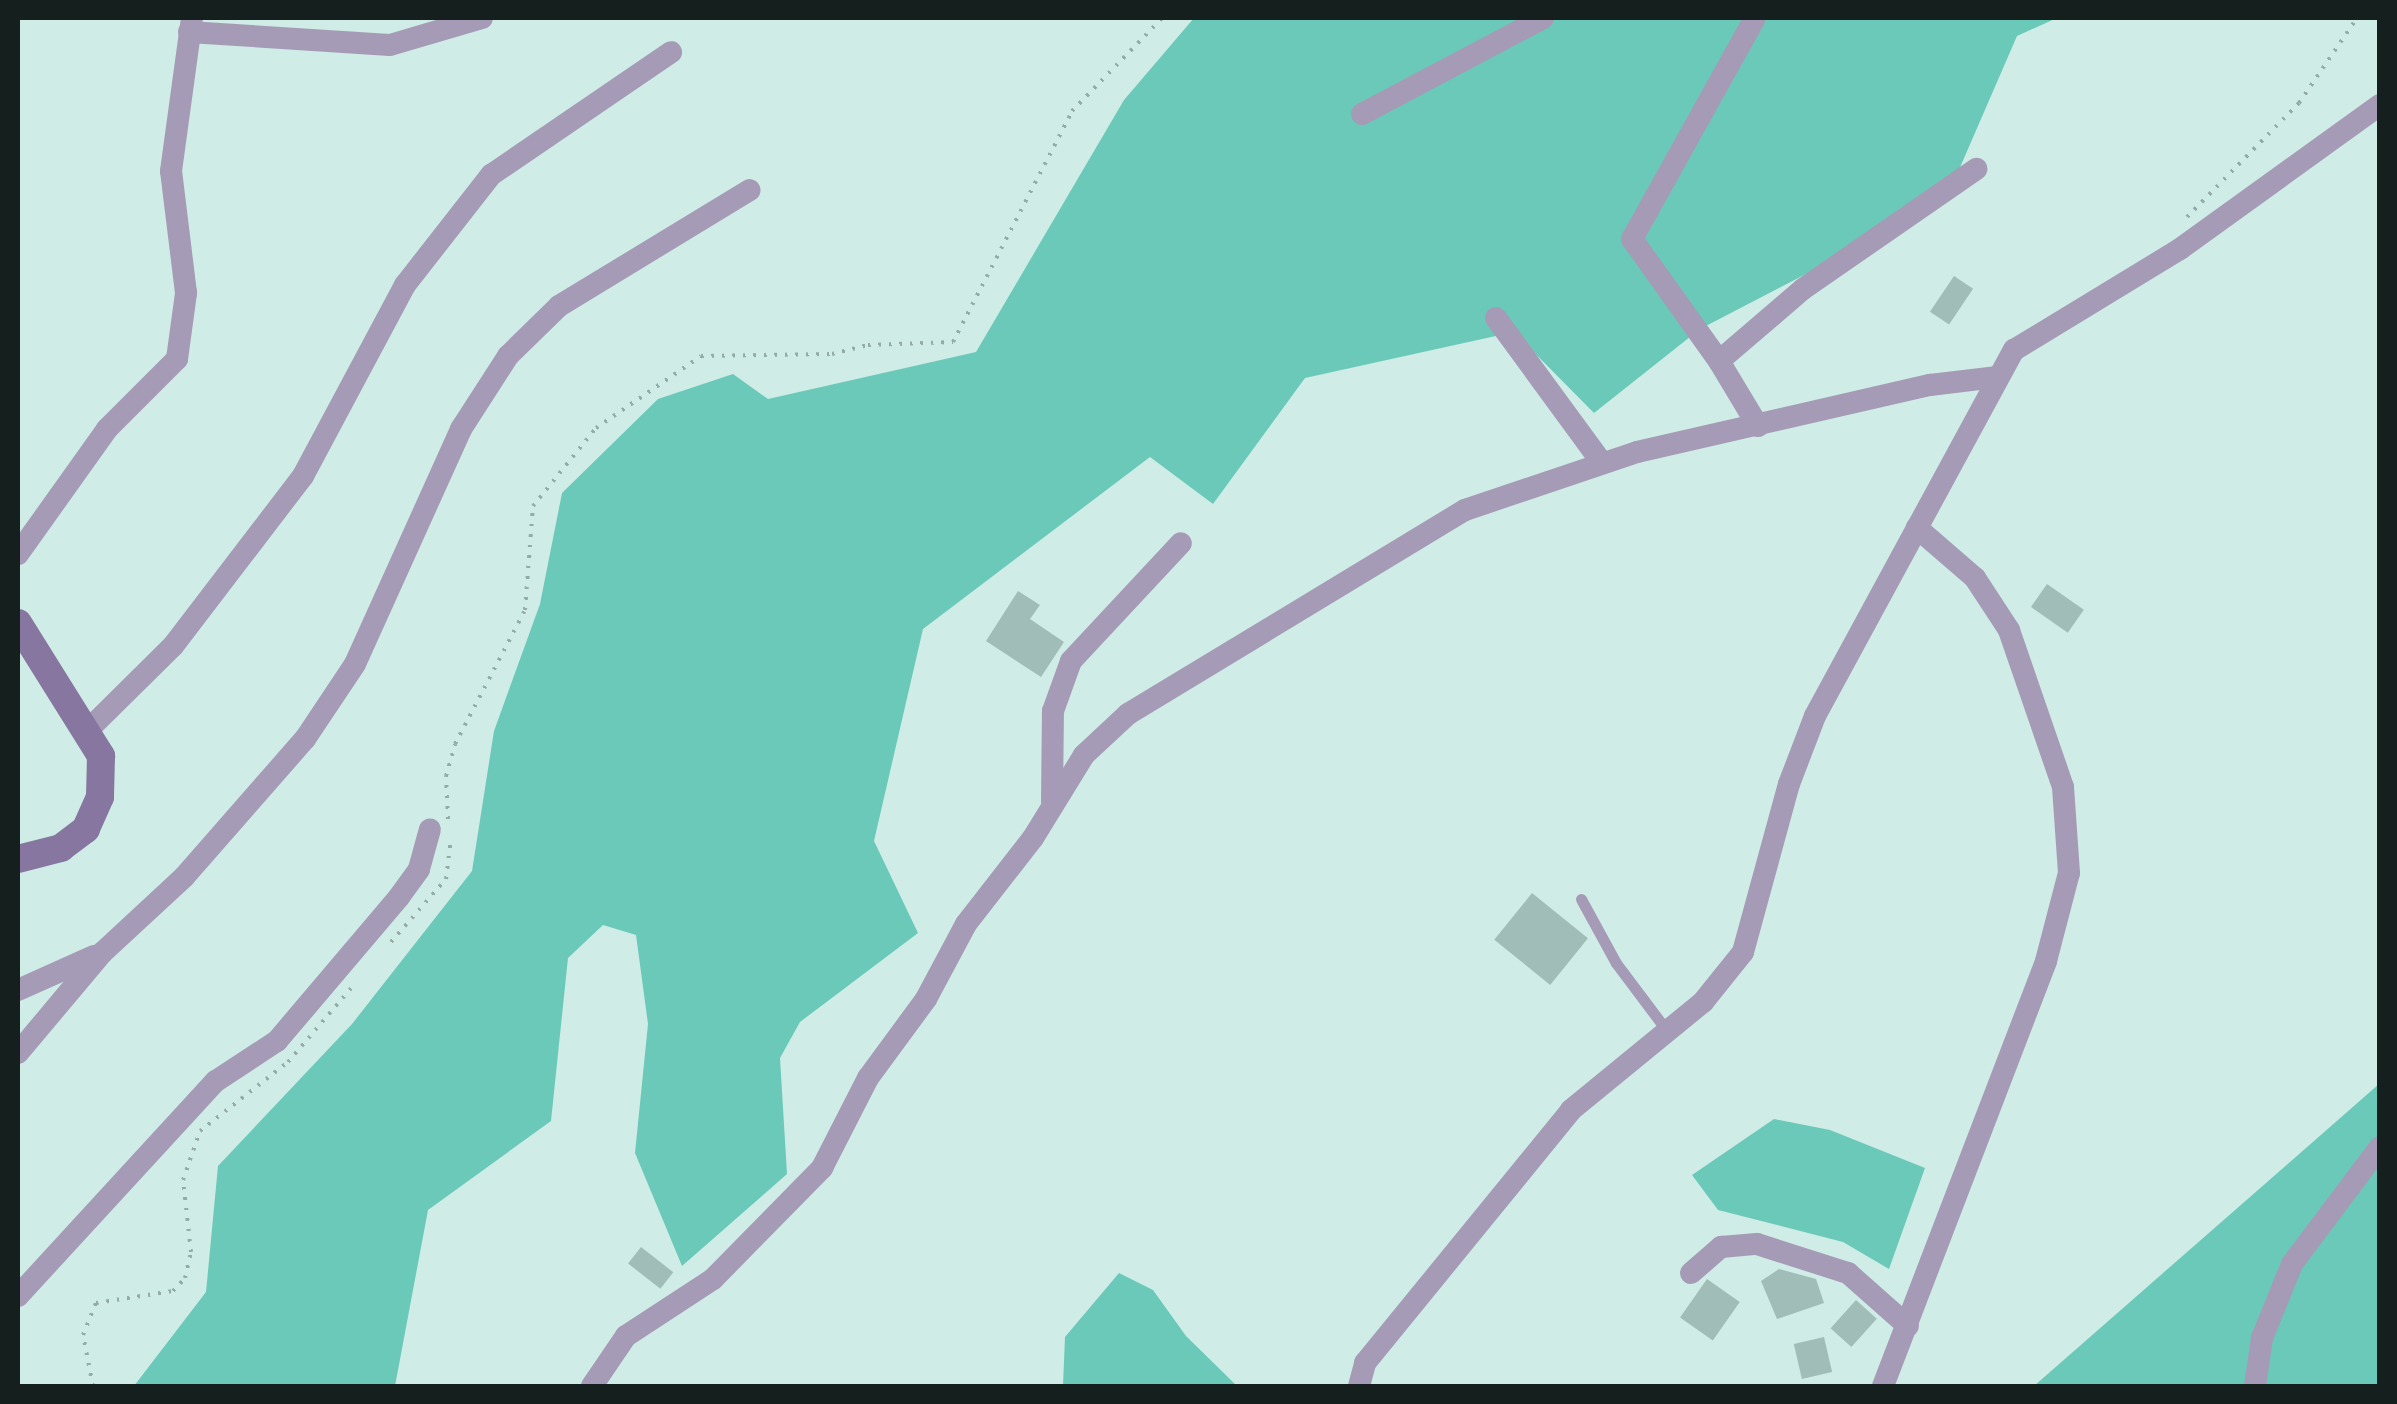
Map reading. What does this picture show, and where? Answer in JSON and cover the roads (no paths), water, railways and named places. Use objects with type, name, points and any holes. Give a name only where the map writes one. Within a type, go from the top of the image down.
[{"type":"main road","points":[[18,623],[101,756],[100,797],[86,829],[62,848],[18,860]]},
{"type":"street","points":[[18,554],[106,429],[177,359],[186,293],[171,170],[191,25],[390,45],[482,18]]},
{"type":"street","points":[[1362,114],[1543,18]]},
{"type":"street","points":[[1754,18],[1632,240],[1719,361],[1758,426]]},
{"type":"street","points":[[88,731],[172,646],[303,476],[404,285],[491,175],[671,52]]},
{"type":"street","points":[[1359,1386],[1365,1363],[1571,1110],[1722,984],[1743,952],[1800,751],[1996,377],[2014,350],[2152,268],[2380,105]]},
{"type":"street","points":[[1719,361],[1803,289],[1976,169]]},
{"type":"street","points":[[18,1053],[102,953],[197,863],[305,740],[355,664],[462,429],[508,356],[559,306],[750,190]]},
{"type":"street","points":[[1496,318],[1602,462]]},
{"type":"street","points":[[592,1386],[626,1336],[713,1279],[822,1168],[868,1078],[926,998],[966,924],[1050,814],[1103,732],[1431,526],[1602,462],[1996,377]]},
{"type":"street","points":[[1883,1386],[1983,1113],[2056,932],[2069,873],[2062,787],[2025,665],[1992,599],[1917,528]]},
{"type":"street","points":[[1050,814],[1054,710],[1071,660],[1181,543]]},
{"type":"street","points":[[18,1296],[216,1081],[278,1041],[399,897],[418,869],[430,828]]},
{"type":"street","points":[[18,990],[102,953]]},
{"type":"street","points":[[2256,1386],[2262,1338],[2292,1264],[2380,1147]]},
{"type":"street","points":[[1691,1273],[1722,1247],[1756,1244],[1848,1273],[1908,1326]]},
{"type":"lane","points":[[1582,899],[1616,963],[1668,1032]]}]
